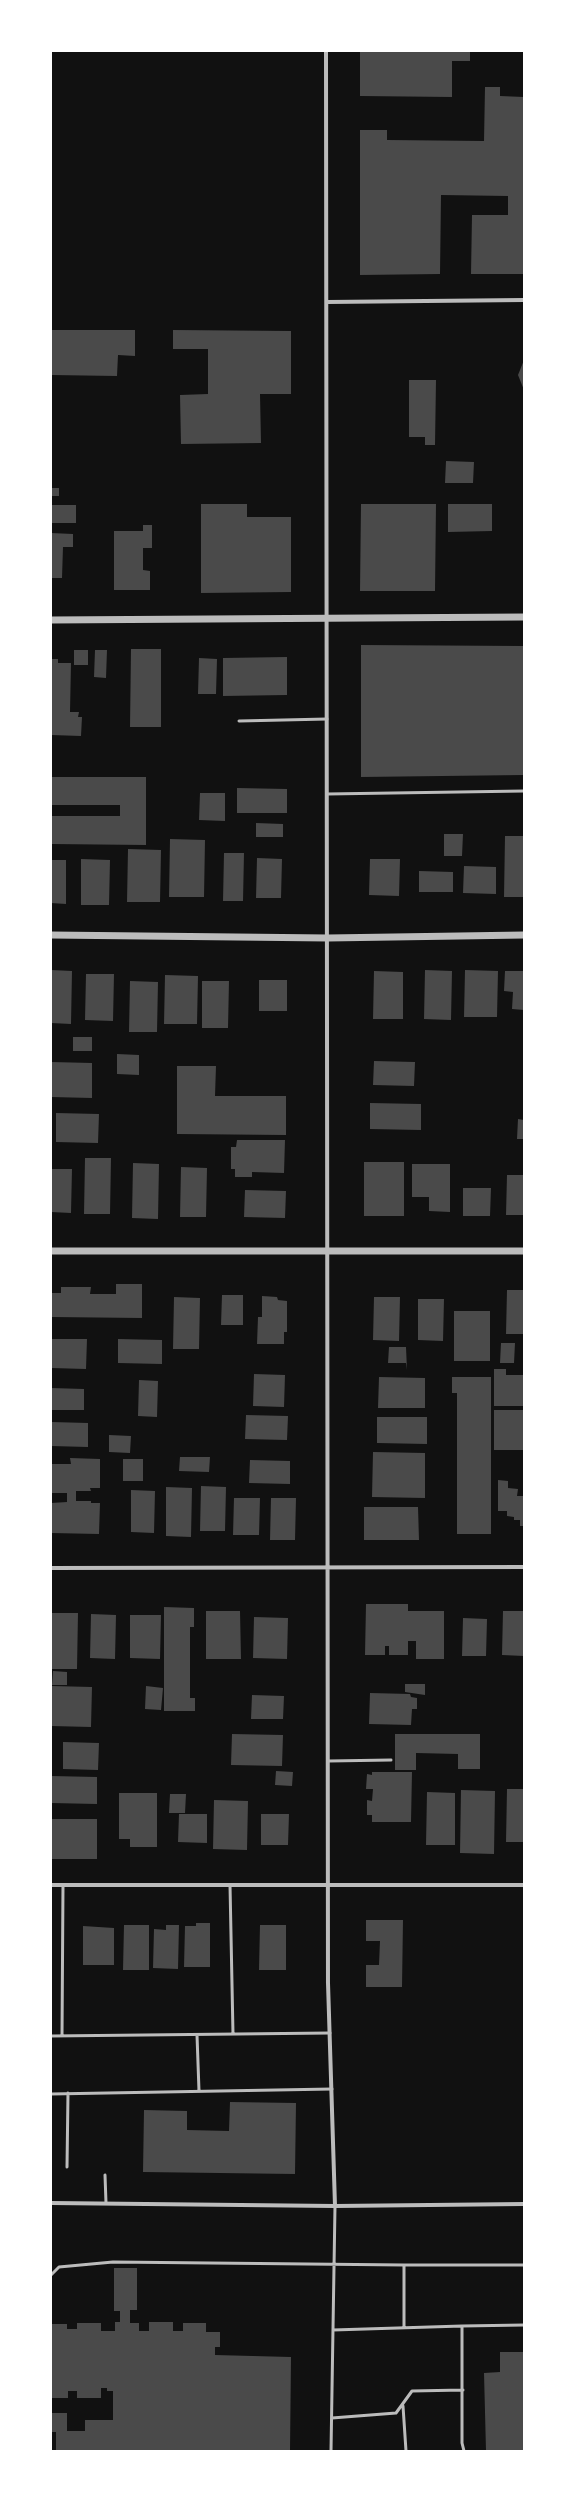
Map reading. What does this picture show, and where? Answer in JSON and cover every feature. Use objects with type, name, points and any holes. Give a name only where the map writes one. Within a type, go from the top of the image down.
[{"type":"street","points":[[326,51],[329,1885],[330,2033],[335,2206]]},
{"type":"street","points":[[327,302],[524,300]]},
{"type":"street","points":[[51,620],[326,617],[524,617]]},
{"type":"street","points":[[51,935],[328,938],[524,935]]},
{"type":"street","points":[[51,1251],[524,1251]]},
{"type":"street","points":[[51,1568],[524,1567]]},
{"type":"street","points":[[51,1884],[524,1885]]},
{"type":"street","points":[[51,2203],[335,2206],[524,2204]]},
{"type":"lane","points":[[239,721],[327,719]]},
{"type":"lane","points":[[327,794],[524,791]]},
{"type":"lane","points":[[329,1761],[391,1760]]},
{"type":"lane","points":[[62,2036],[63,1885]]},
{"type":"lane","points":[[230,1885],[233,2034]]},
{"type":"lane","points":[[51,2036],[330,2033]]},
{"type":"lane","points":[[197,2035],[199,2091]]},
{"type":"lane","points":[[51,2094],[332,2089]]},
{"type":"lane","points":[[68,2093],[68,2167]]},
{"type":"lane","points":[[105,2174],[106,2203]]},
{"type":"lane","points":[[331,2451],[335,2206]]},
{"type":"lane","points":[[51,2275],[59,2267],[113,2262],[524,2265]]},
{"type":"lane","points":[[404,2265],[404,2328]]},
{"type":"lane","points":[[333,2330],[524,2325]]},
{"type":"lane","points":[[462,2326],[462,2443],[464,2451]]},
{"type":"lane","points":[[332,2418],[396,2413],[403,2406],[412,2391],[463,2390]]},
{"type":"lane","points":[[403,2406],[406,2451]]},
{"type":"building","points":[[360,51],[470,51],[470,61],[452,61],[452,97],[360,96]]},
{"type":"building","points":[[485,87],[500,87],[500,96],[524,97],[524,274],[471,274],[472,215],[508,215],[508,196],[441,195],[440,274],[360,275],[360,130],[387,130],[387,140],[484,141]]},
{"type":"building","points":[[51,330],[135,330],[135,356],[118,355],[117,376],[51,375]]},
{"type":"building","points":[[173,330],[291,331],[291,394],[260,394],[261,443],[181,444],[180,395],[208,394],[208,349],[173,349]]},
{"type":"building","points":[[524,360],[524,390],[518,375]]},
{"type":"building","points":[[409,380],[436,380],[435,445],[425,445],[425,437],[409,437]]},
{"type":"building","points":[[446,461],[474,462],[473,483],[445,483]]},
{"type":"building","points":[[51,488],[59,488],[59,496],[51,496]]},
{"type":"building","points":[[201,504],[247,504],[247,517],[291,517],[291,592],[201,593]]},
{"type":"building","points":[[361,504],[436,504],[435,591],[360,591]]},
{"type":"building","points":[[448,504],[492,504],[492,531],[448,532]]},
{"type":"building","points":[[51,505],[76,505],[76,523],[51,523]]},
{"type":"building","points":[[143,525],[152,525],[152,548],[143,548],[143,570],[150,571],[150,590],[114,590],[114,531],[143,531]]},
{"type":"building","points":[[51,533],[73,534],[73,547],[63,547],[62,578],[51,578]]},
{"type":"building","points":[[361,645],[524,646],[524,775],[361,777]]},
{"type":"building","points":[[131,649],[161,649],[161,727],[130,727]]},
{"type":"building","points":[[74,650],[88,650],[88,665],[74,665]]},
{"type":"building","points":[[95,650],[107,650],[106,678],[94,677]]},
{"type":"building","points":[[287,657],[287,695],[223,696],[223,658]]},
{"type":"building","points":[[199,658],[217,659],[216,694],[198,694]]},
{"type":"building","points":[[51,659],[58,659],[58,663],[71,663],[70,712],[79,712],[78,717],[82,717],[81,736],[51,735]]},
{"type":"building","points":[[51,777],[146,777],[146,845],[51,844],[51,816],[120,816],[120,805],[51,805]]},
{"type":"building","points":[[237,788],[287,789],[287,813],[237,813]]},
{"type":"building","points":[[200,793],[225,793],[225,821],[199,820]]},
{"type":"building","points":[[256,823],[283,824],[283,837],[256,837]]},
{"type":"building","points":[[444,834],[463,834],[462,856],[444,856]]},
{"type":"building","points":[[505,836],[524,836],[524,897],[504,897]]},
{"type":"building","points":[[170,839],[205,840],[204,897],[169,897]]},
{"type":"building","points":[[128,849],[161,850],[160,902],[127,902]]},
{"type":"building","points":[[224,853],[244,853],[243,901],[223,901]]},
{"type":"building","points":[[257,858],[282,859],[281,898],[256,898]]},
{"type":"building","points":[[81,859],[110,860],[109,905],[81,905]]},
{"type":"building","points":[[370,859],[400,859],[399,896],[369,895]]},
{"type":"building","points":[[51,860],[66,860],[66,904],[51,903]]},
{"type":"building","points":[[464,866],[496,867],[496,894],[463,893]]},
{"type":"building","points":[[419,871],[453,872],[453,892],[419,892]]},
{"type":"building","points":[[51,970],[72,971],[71,1024],[51,1023]]},
{"type":"building","points":[[425,970],[452,971],[451,1020],[424,1019]]},
{"type":"building","points":[[465,970],[498,971],[497,1017],[464,1017]]},
{"type":"building","points":[[374,971],[403,972],[403,1019],[373,1019]]},
{"type":"building","points":[[505,971],[524,971],[524,1010],[512,1009],[513,992],[504,991]]},
{"type":"building","points":[[86,974],[114,974],[113,1021],[85,1020]]},
{"type":"building","points":[[165,975],[198,976],[197,1024],[164,1024]]},
{"type":"building","points":[[259,980],[287,980],[287,1011],[259,1011]]},
{"type":"building","points":[[130,981],[158,982],[157,1032],[129,1032]]},
{"type":"building","points":[[202,981],[229,981],[228,1028],[202,1028]]},
{"type":"building","points":[[73,1037],[92,1037],[92,1051],[73,1051]]},
{"type":"building","points":[[117,1054],[139,1055],[139,1075],[117,1074]]},
{"type":"building","points":[[374,1061],[415,1062],[414,1086],[373,1085]]},
{"type":"building","points":[[51,1062],[92,1063],[92,1098],[51,1097]]},
{"type":"building","points":[[177,1066],[216,1066],[215,1096],[286,1096],[286,1135],[177,1134]]},
{"type":"building","points":[[370,1103],[421,1104],[421,1130],[370,1129]]},
{"type":"building","points":[[56,1113],[99,1114],[98,1143],[56,1142]]},
{"type":"building","points":[[518,1119],[524,1120],[524,1139],[517,1139]]},
{"type":"building","points":[[237,1140],[285,1140],[284,1173],[252,1172],[252,1177],[235,1177],[235,1169],[231,1169],[231,1147],[236,1147]]},
{"type":"building","points":[[85,1158],[111,1158],[110,1214],[84,1214]]},
{"type":"building","points":[[364,1162],[404,1162],[404,1216],[364,1216]]},
{"type":"building","points":[[133,1163],[159,1164],[158,1219],[132,1218]]},
{"type":"building","points":[[412,1164],[450,1164],[450,1212],[429,1211],[429,1197],[412,1197]]},
{"type":"building","points":[[181,1167],[207,1168],[206,1217],[180,1217]]},
{"type":"building","points":[[51,1169],[72,1169],[71,1213],[51,1212]]},
{"type":"building","points":[[507,1175],[524,1175],[524,1215],[506,1215]]},
{"type":"building","points":[[463,1188],[491,1188],[490,1216],[463,1216]]},
{"type":"building","points":[[245,1190],[286,1191],[285,1218],[244,1217]]},
{"type":"building","points":[[116,1284],[142,1284],[142,1318],[51,1317],[51,1293],[61,1293],[61,1287],[91,1287],[90,1294],[116,1294]]},
{"type":"building","points":[[507,1290],[524,1290],[524,1334],[506,1334]]},
{"type":"building","points":[[222,1295],[243,1295],[243,1325],[221,1325]]},
{"type":"building","points":[[262,1296],[277,1297],[278,1300],[287,1301],[287,1332],[284,1332],[284,1344],[257,1344],[258,1317],[262,1317]]},
{"type":"building","points":[[174,1297],[200,1298],[199,1349],[173,1349]]},
{"type":"building","points":[[374,1297],[400,1297],[399,1341],[373,1340]]},
{"type":"building","points":[[418,1299],[444,1299],[443,1341],[418,1340]]},
{"type":"building","points":[[454,1311],[490,1311],[490,1361],[454,1361]]},
{"type":"building","points":[[51,1339],[87,1339],[86,1369],[51,1368]]},
{"type":"building","points":[[118,1339],[162,1340],[162,1364],[118,1363]]},
{"type":"building","points":[[501,1343],[515,1343],[514,1363],[500,1363]]},
{"type":"building","points":[[389,1347],[406,1347],[407,1370],[406,1363],[388,1363]]},
{"type":"building","points":[[494,1369],[506,1369],[506,1375],[524,1375],[524,1406],[494,1406]]},
{"type":"building","points":[[254,1374],[285,1375],[284,1407],[253,1406]]},
{"type":"building","points":[[379,1377],[425,1378],[425,1408],[378,1408]]},
{"type":"building","points":[[452,1377],[491,1377],[491,1534],[457,1534],[457,1393],[452,1393]]},
{"type":"building","points":[[139,1380],[158,1381],[157,1417],[138,1416]]},
{"type":"building","points":[[51,1388],[84,1389],[84,1410],[51,1410]]},
{"type":"building","points":[[494,1410],[524,1410],[524,1450],[494,1450]]},
{"type":"building","points":[[246,1415],[288,1416],[287,1440],[245,1439]]},
{"type":"building","points":[[377,1417],[427,1417],[427,1444],[377,1443]]},
{"type":"building","points":[[51,1422],[88,1423],[88,1447],[51,1446]]},
{"type":"building","points":[[109,1435],[131,1436],[130,1453],[109,1452]]},
{"type":"building","points":[[373,1452],[425,1453],[425,1498],[372,1497]]},
{"type":"building","points":[[180,1457],[210,1457],[209,1472],[179,1471]]},
{"type":"building","points":[[70,1458],[100,1459],[100,1488],[90,1488],[91,1491],[76,1491],[76,1501],[91,1501],[91,1503],[100,1503],[99,1534],[51,1533],[51,1503],[67,1502],[67,1493],[51,1493],[51,1464],[71,1464]]},
{"type":"building","points":[[123,1459],[143,1459],[143,1481],[123,1481]]},
{"type":"building","points":[[250,1460],[290,1461],[290,1484],[249,1483]]},
{"type":"building","points":[[498,1480],[508,1481],[508,1488],[518,1489],[517,1496],[524,1496],[524,1526],[520,1526],[520,1520],[514,1520],[514,1517],[507,1516],[507,1511],[498,1511]]},
{"type":"building","points":[[201,1486],[226,1487],[225,1531],[200,1531]]},
{"type":"building","points":[[166,1487],[192,1488],[191,1537],[166,1536]]},
{"type":"building","points":[[131,1490],[155,1491],[154,1533],[131,1532]]},
{"type":"building","points":[[234,1498],[260,1498],[259,1535],[233,1535]]},
{"type":"building","points":[[271,1498],[296,1498],[295,1540],[270,1540]]},
{"type":"building","points":[[364,1507],[418,1507],[419,1540],[364,1540]]},
{"type":"building","points":[[366,1604],[408,1604],[408,1611],[444,1611],[444,1659],[416,1659],[416,1641],[408,1641],[408,1655],[389,1655],[389,1646],[385,1646],[385,1655],[365,1655]]},
{"type":"building","points":[[164,1607],[194,1608],[194,1627],[190,1627],[190,1698],[195,1698],[195,1711],[164,1711]]},
{"type":"building","points":[[206,1611],[240,1611],[241,1659],[206,1659]]},
{"type":"building","points":[[503,1611],[524,1611],[524,1656],[502,1655]]},
{"type":"building","points":[[51,1613],[78,1613],[77,1669],[51,1669]]},
{"type":"building","points":[[91,1614],[116,1615],[115,1659],[90,1658]]},
{"type":"building","points":[[130,1615],[161,1615],[160,1659],[130,1658]]},
{"type":"building","points":[[254,1617],[288,1618],[287,1659],[253,1658]]},
{"type":"building","points":[[463,1618],[487,1619],[486,1656],[462,1656]]},
{"type":"building","points":[[53,1671],[67,1672],[67,1685],[52,1685]]},
{"type":"building","points":[[405,1684],[425,1684],[425,1695],[405,1692]]},
{"type":"building","points":[[52,1686],[92,1687],[91,1727],[51,1726]]},
{"type":"building","points":[[146,1686],[163,1688],[161,1710],[145,1709]]},
{"type":"building","points":[[370,1693],[410,1694],[411,1697],[417,1698],[417,1709],[412,1709],[411,1725],[369,1724]]},
{"type":"building","points":[[252,1695],[284,1696],[283,1719],[251,1719]]},
{"type":"building","points":[[232,1734],[283,1735],[282,1766],[231,1765]]},
{"type":"building","points":[[395,1734],[480,1734],[480,1769],[458,1769],[458,1754],[416,1753],[416,1770],[395,1770]]},
{"type":"building","points":[[63,1742],[99,1743],[98,1770],[63,1769]]},
{"type":"building","points":[[276,1771],[293,1772],[292,1786],[275,1785]]},
{"type":"building","points":[[372,1772],[412,1772],[411,1822],[372,1822],[372,1815],[367,1815],[367,1800],[372,1801],[373,1789],[366,1789],[367,1774],[372,1775]]},
{"type":"building","points":[[51,1776],[97,1777],[97,1804],[51,1803]]},
{"type":"building","points":[[507,1789],[524,1789],[524,1842],[506,1842]]},
{"type":"building","points":[[461,1790],[495,1791],[494,1854],[460,1853]]},
{"type":"building","points":[[427,1792],[455,1793],[455,1845],[426,1845]]},
{"type":"building","points":[[119,1793],[157,1793],[157,1847],[130,1847],[130,1839],[119,1839]]},
{"type":"building","points":[[170,1794],[186,1794],[185,1813],[169,1813]]},
{"type":"building","points":[[214,1800],[248,1801],[247,1850],[213,1849]]},
{"type":"building","points":[[179,1814],[207,1814],[207,1843],[178,1842]]},
{"type":"building","points":[[261,1814],[289,1814],[288,1845],[261,1845]]},
{"type":"building","points":[[51,1819],[97,1819],[97,1859],[51,1859]]},
{"type":"building","points":[[366,1920],[403,1920],[402,1987],[366,1987],[366,1965],[379,1965],[380,1941],[366,1941]]},
{"type":"building","points":[[196,1923],[210,1923],[210,1967],[184,1967],[185,1926],[196,1926]]},
{"type":"building","points":[[124,1925],[149,1925],[149,1970],[123,1970]]},
{"type":"building","points":[[166,1925],[179,1925],[178,1969],[153,1968],[154,1929],[166,1930]]},
{"type":"building","points":[[260,1925],[286,1925],[286,1970],[259,1970]]},
{"type":"building","points":[[83,1926],[114,1928],[114,1965],[83,1965]]},
{"type":"building","points":[[230,2102],[296,2103],[295,2174],[143,2172],[144,2110],[187,2111],[187,2130],[229,2131]]},
{"type":"building","points":[[114,2268],[137,2268],[137,2310],[130,2310],[130,2323],[139,2323],[139,2331],[149,2331],[149,2322],[173,2322],[173,2331],[183,2331],[183,2323],[206,2323],[206,2332],[220,2332],[220,2347],[215,2347],[215,2355],[291,2357],[290,2451],[56,2451],[56,2432],[51,2432],[51,2413],[67,2413],[67,2431],[85,2431],[85,2420],[113,2420],[113,2391],[107,2391],[107,2388],[101,2388],[101,2398],[77,2398],[77,2391],[68,2391],[68,2398],[51,2398],[51,2324],[67,2324],[67,2329],[77,2329],[77,2323],[101,2323],[101,2331],[115,2331],[115,2322],[120,2322],[120,2311],[114,2311]]},
{"type":"building","points":[[500,2352],[524,2352],[524,2451],[486,2451],[484,2373],[500,2372]]}]
